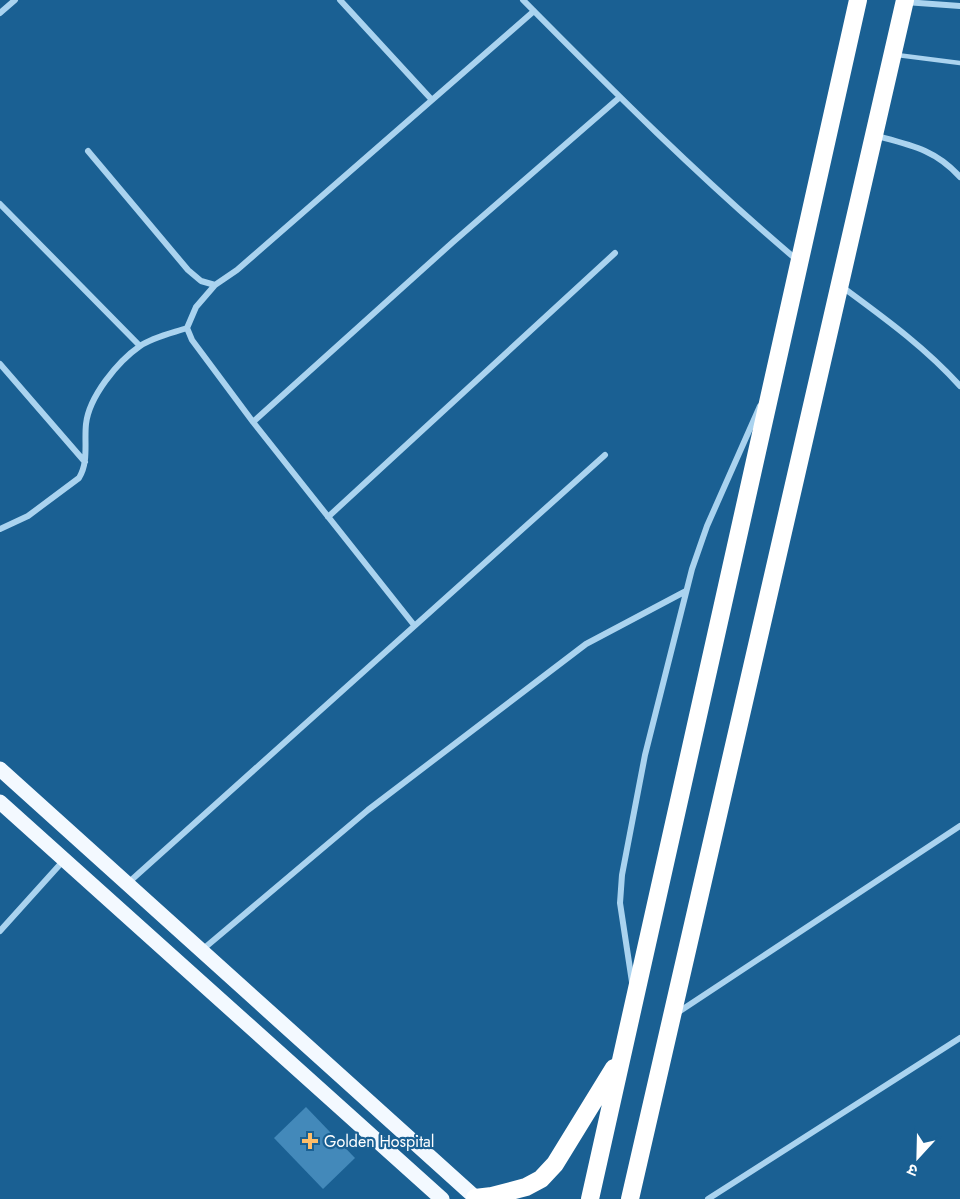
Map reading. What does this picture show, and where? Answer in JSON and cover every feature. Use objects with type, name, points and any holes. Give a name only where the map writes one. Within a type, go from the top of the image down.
[{"type":"highway","points":[[590,1199],[858,0]]},
{"type":"highway","points":[[630,1199],[905,1]]},
{"type":"highway","points":[[476,1198],[526,1187],[541,1179],[555,1164],[624,1052]]},
{"type":"highway","points":[[638,1164],[639,1199]]},
{"type":"main road","points":[[0,769],[476,1198]]},
{"type":"main road","points":[[0,802],[442,1199]]},
{"type":"street","points":[[0,13],[15,0]]},
{"type":"street","points":[[340,0],[432,99]]},
{"type":"street","points":[[523,0],[620,97],[760,229],[800,263]]},
{"type":"street","points":[[905,1],[960,6]]},
{"type":"street","points":[[414,625],[254,422],[192,340],[187,328],[196,307],[215,285],[237,270],[534,11]]},
{"type":"street","points":[[254,422],[453,242],[620,97]]},
{"type":"street","points":[[875,135],[924,149],[937,156],[960,177]]},
{"type":"street","points":[[88,151],[188,270],[201,281],[215,285]]},
{"type":"street","points":[[0,204],[140,346]]},
{"type":"street","points":[[328,517],[615,253]]},
{"type":"street","points":[[841,285],[901,330],[938,362],[960,386]]},
{"type":"street","points":[[0,529],[28,516],[79,478],[84,471],[88,409],[106,381],[140,346],[187,328]]},
{"type":"street","points":[[0,364],[85,462]]},
{"type":"street","points":[[635,1001],[620,903],[622,875],[645,755],[692,569],[707,526],[776,368]]},
{"type":"street","points":[[127,884],[605,455]]},
{"type":"street","points":[[202,951],[368,810],[586,644],[686,591]]},
{"type":"street","points":[[671,1017],[960,826]]},
{"type":"street","points":[[0,931],[64,859]]},
{"type":"street","points":[[708,1199],[960,1038]]},
{"type":"lane","points":[[893,54],[960,63]]},
{"type":"building","points":[[306,1107],[355,1158],[323,1189],[274,1138]]},
{"type":"place","name":"Golden Hospital","points":[[310,1141]]}]
